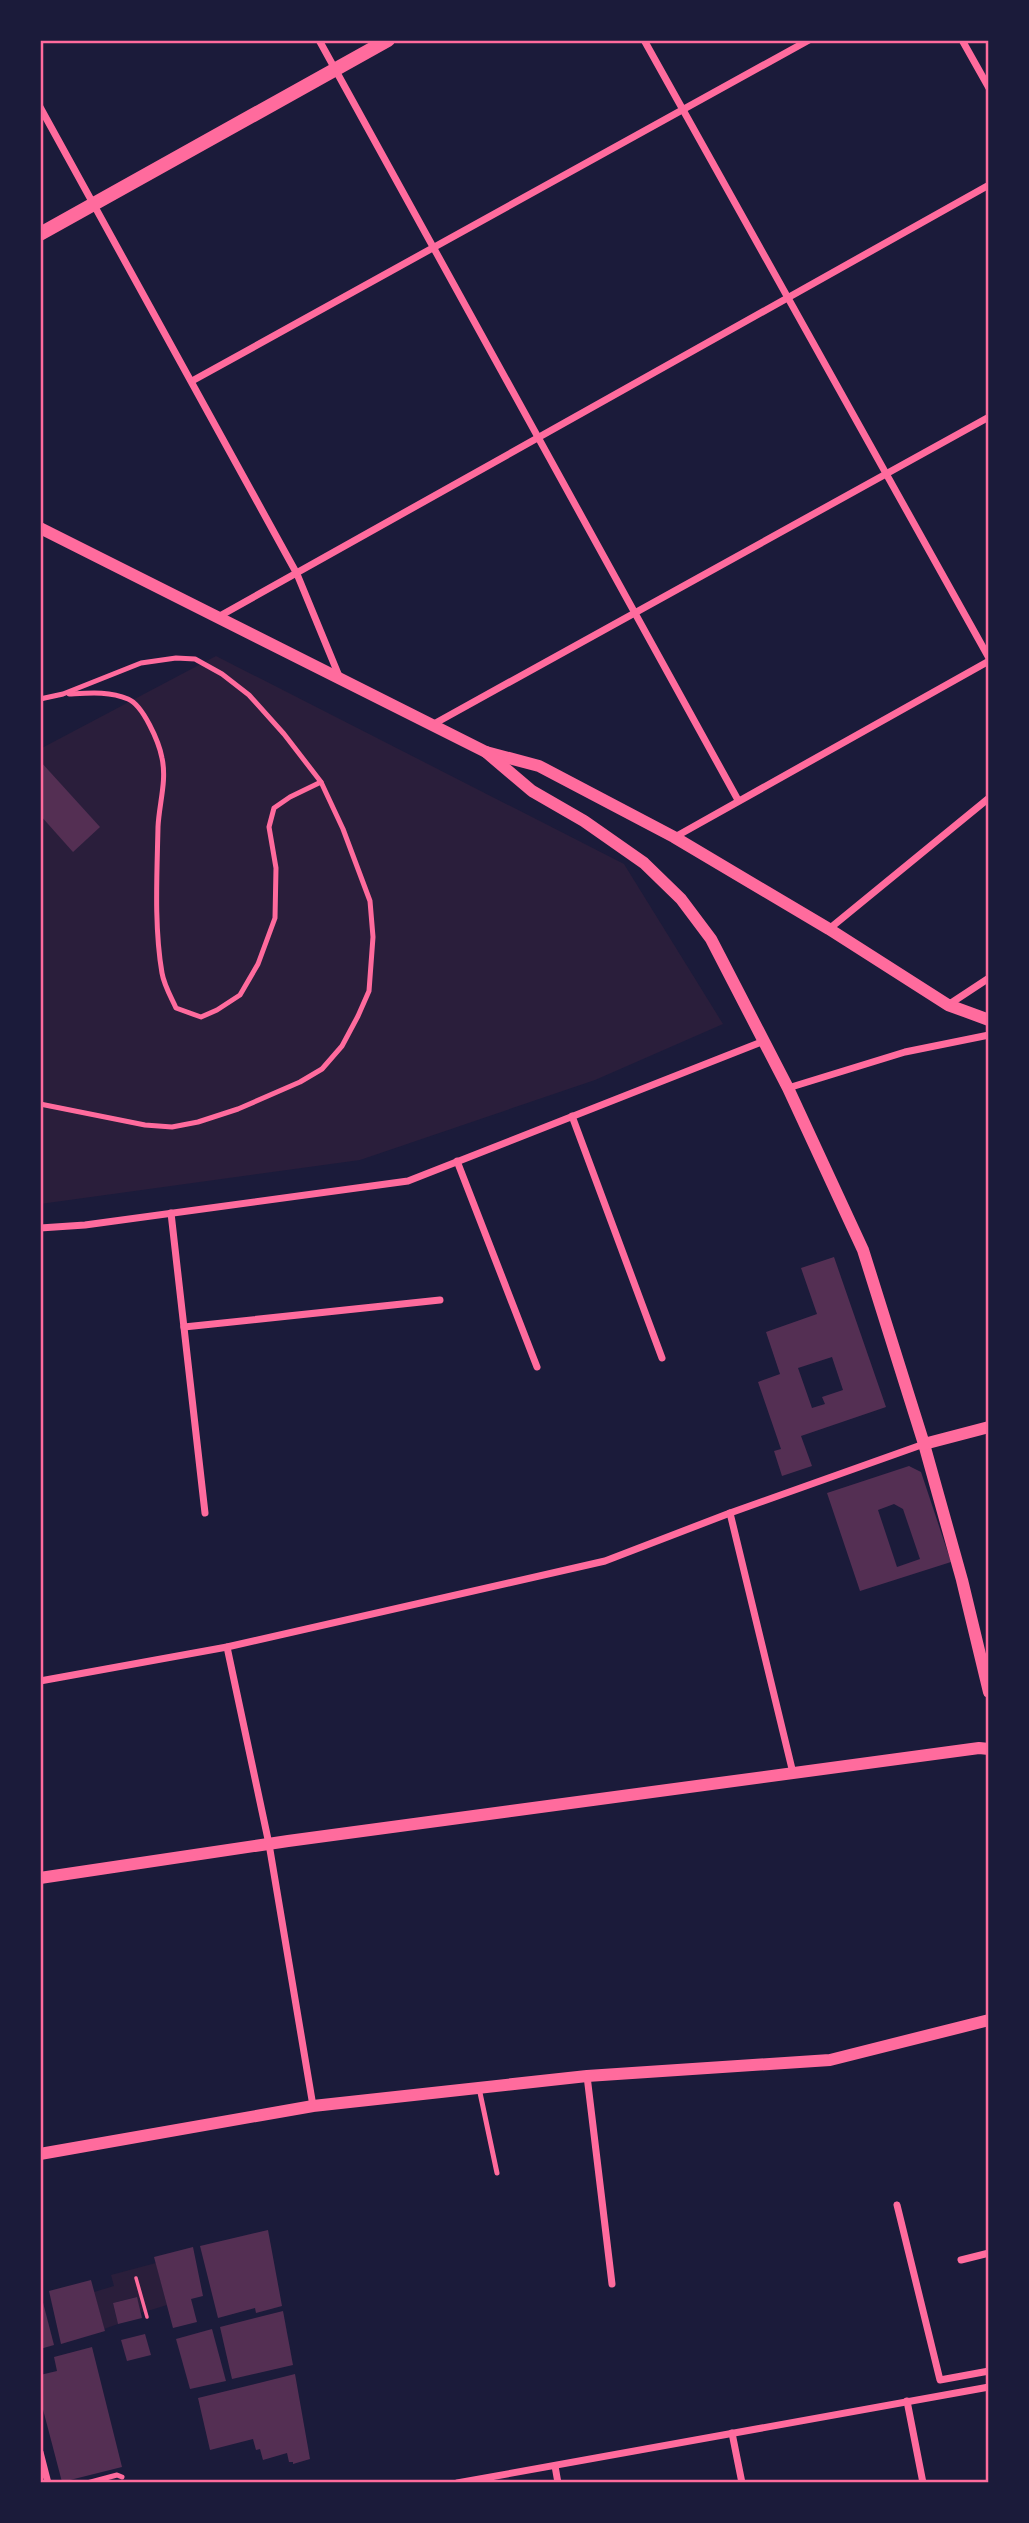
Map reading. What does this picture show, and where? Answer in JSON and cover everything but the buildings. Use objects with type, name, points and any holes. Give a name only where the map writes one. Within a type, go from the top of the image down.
[{"type":"main road","points":[[40,234],[388,40]]},
{"type":"street","points":[[319,40],[738,800]]},
{"type":"street","points":[[645,40],[989,659],[674,837]]},
{"type":"street","points":[[192,381],[808,40]]},
{"type":"street","points":[[962,40],[989,88]]},
{"type":"street","points":[[40,107],[297,574],[340,678]]},
{"type":"street","points":[[217,617],[989,185]]},
{"type":"street","points":[[432,725],[989,416]]},
{"type":"street","points":[[40,528],[486,752],[539,766],[674,837],[829,929],[947,1005],[989,1020]]},
{"type":"street","points":[[486,752],[533,791],[584,821],[644,863],[681,898],[711,939],[788,1088],[863,1250],[924,1444],[962,1580],[989,1692]]},
{"type":"street","points":[[829,929],[989,798]]},
{"type":"street","points":[[947,1005],[989,978]]},
{"type":"street","points":[[788,1088],[905,1052],[989,1035]]},
{"type":"street","points":[[40,1228],[85,1225],[408,1181],[765,1041]]},
{"type":"street","points":[[572,1116],[662,1358]]},
{"type":"street","points":[[457,1161],[537,1367]]},
{"type":"street","points":[[171,1213],[205,1513]]},
{"type":"street","points":[[184,1327],[440,1300]]},
{"type":"street","points":[[40,1681],[227,1647],[605,1562],[730,1513],[924,1444],[989,1427]]},
{"type":"street","points":[[730,1513],[793,1773]]},
{"type":"street","points":[[227,1647],[269,1844],[313,2106]]},
{"type":"street","points":[[40,1878],[269,1844],[979,1748],[989,1749]]},
{"type":"street","points":[[40,2154],[313,2106],[587,2076],[830,2060],[989,2020]]},
{"type":"street","points":[[587,2076],[612,2284]]},
{"type":"street","points":[[897,2205],[940,2380],[989,2371]]},
{"type":"street","points":[[961,2260],[989,2253]]},
{"type":"street","points":[[457,2483],[989,2387]]},
{"type":"street","points":[[906,2401],[923,2483]]},
{"type":"street","points":[[732,2433],[742,2483]]},
{"type":"street","points":[[40,2452],[48,2483]]},
{"type":"street","points":[[555,2466],[558,2483]]},
{"type":"lane","points":[[40,699],[62,694],[141,663],[176,658],[195,659],[222,674],[249,695],[321,782],[343,829],[370,901],[373,937],[369,991],[342,1046],[322,1069],[300,1082],[238,1108],[198,1122],[172,1127],[145,1125],[40,1104]]},
{"type":"lane","points":[[62,694],[109,693],[129,699],[141,710],[156,739],[164,778],[158,825],[157,907],[162,975],[176,1008],[201,1017],[240,995],[258,964],[275,918],[276,868],[269,827],[274,808],[321,782]]},
{"type":"lane","points":[[479,2088],[498,2173]]},
{"type":"lane","points":[[87,2483],[117,2475],[122,2477]]},
{"type":"path","points":[[136,2278],[147,2317]]},
{"type":"shaded area","points":[[216,656],[624,864],[723,1024],[595,1080],[360,1160],[40,1204],[40,749]]},
{"type":"shaded area","points":[[156,2263],[167,2305],[141,2313],[136,2297],[113,2303],[118,2324],[104,2329],[94,2292],[114,2286],[111,2275]]}]
